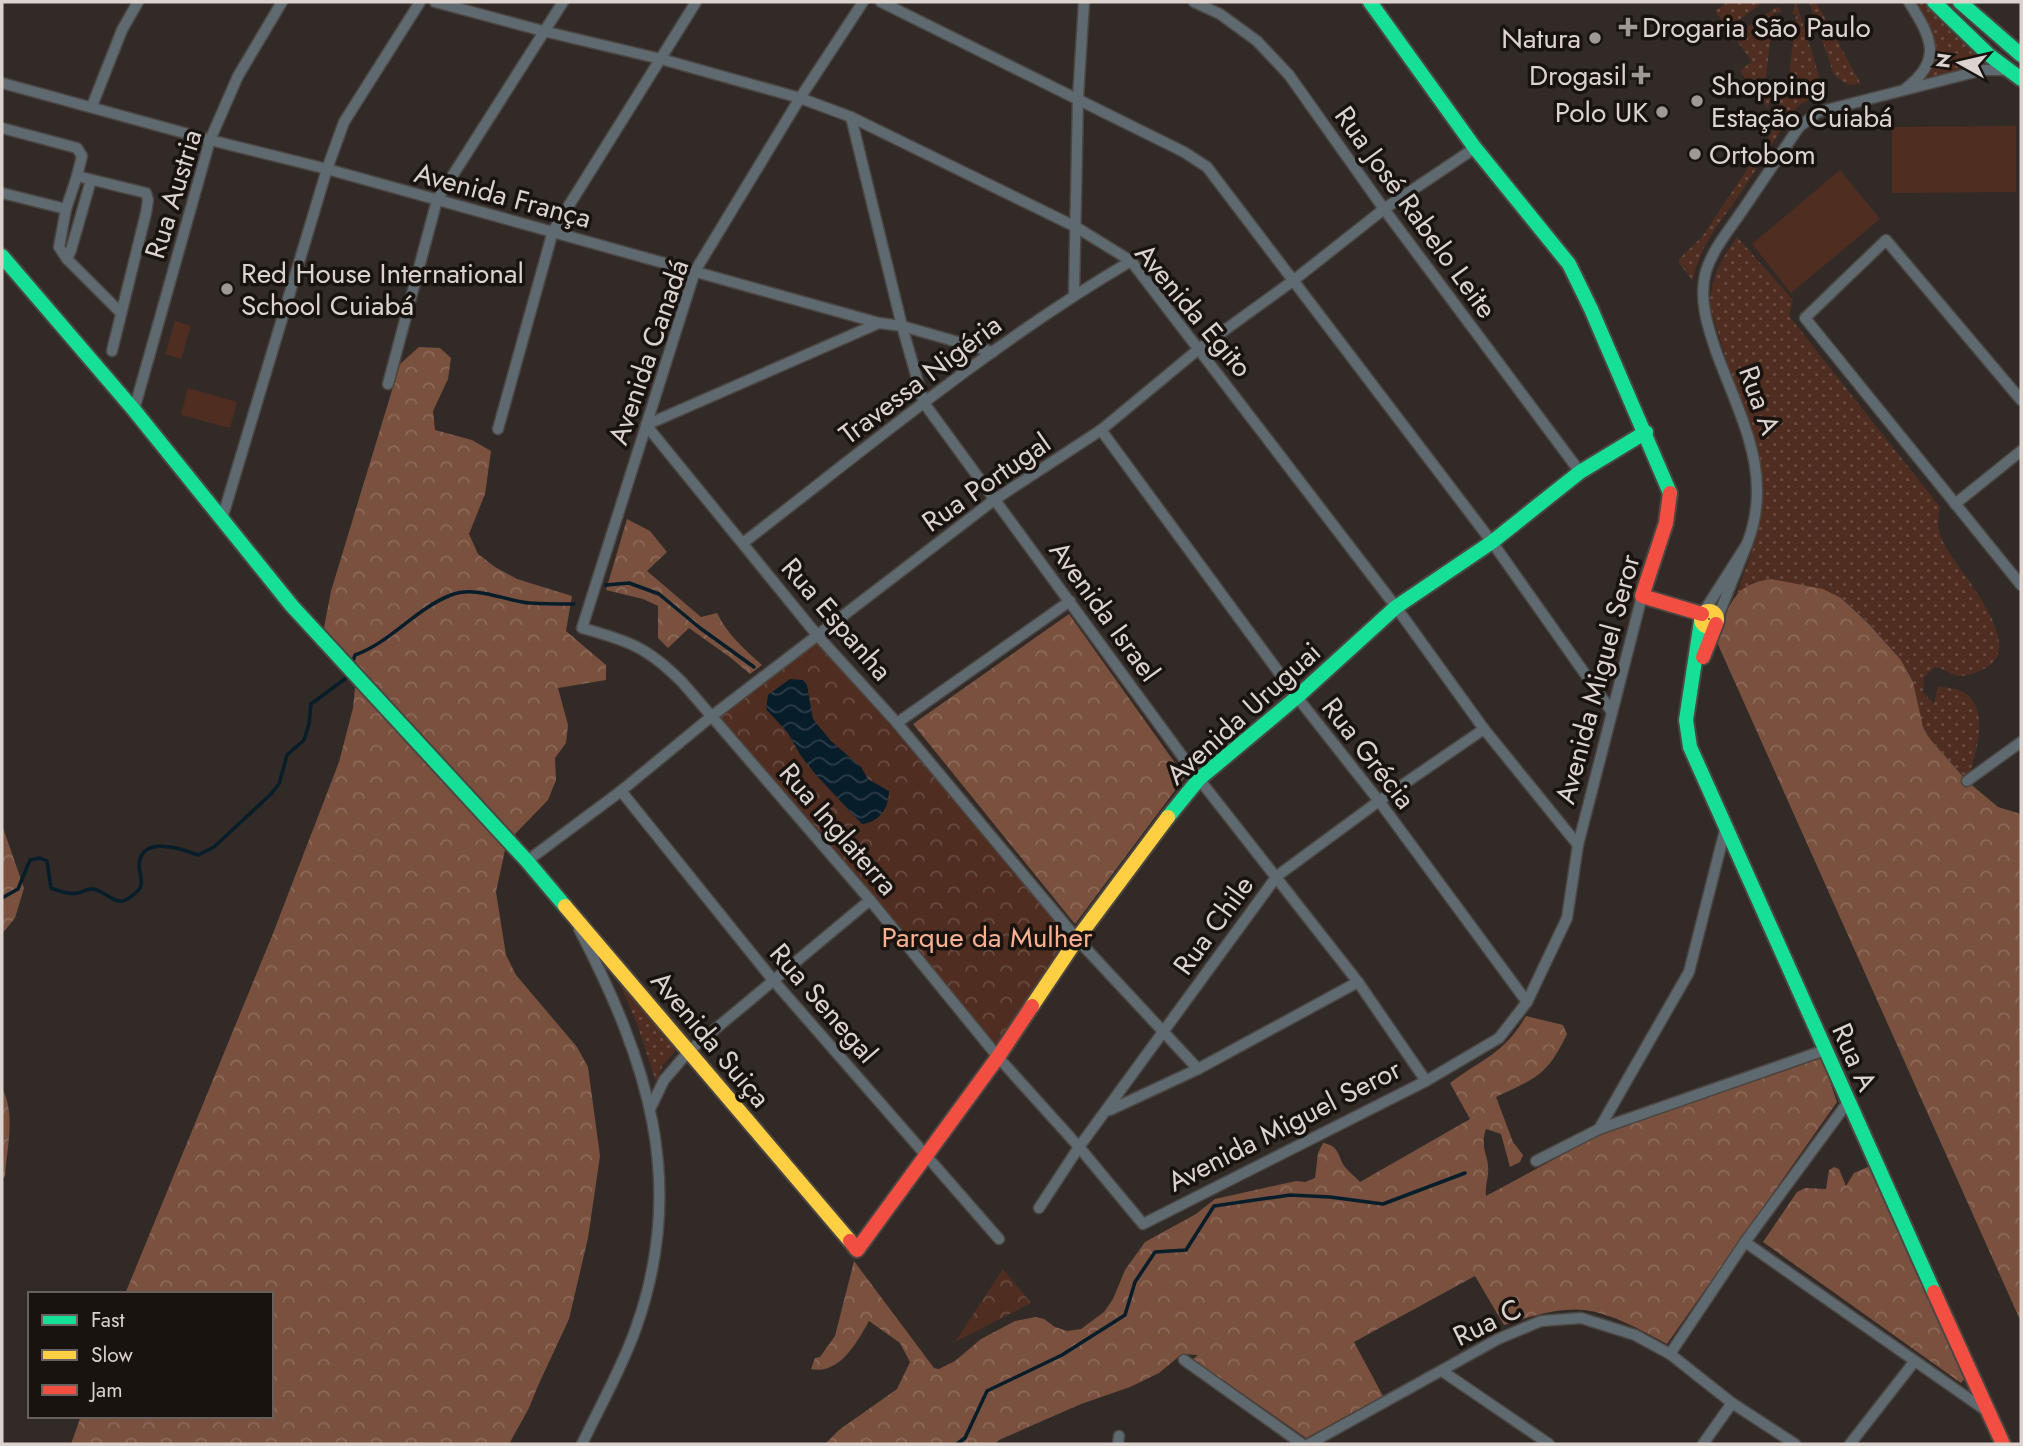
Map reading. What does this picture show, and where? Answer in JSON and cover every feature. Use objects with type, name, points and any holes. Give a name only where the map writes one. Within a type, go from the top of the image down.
[{"type":"main road","name":"Avenida Miguel Seror","points":[[1370,2],[1475,148],[1569,264],[1646,432],[1666,481],[1670,504],[1642,596]]},
{"type":"main road","points":[[1934,2],[1971,39],[2015,75]]},
{"type":"main road","points":[[1960,2],[2021,55]]},
{"type":"main road","name":"Avenida Suiça","points":[[2,257],[134,410],[292,606],[527,861],[857,1250]]},
{"type":"main road","name":"Avenida Uruguai","points":[[857,1250],[998,1057],[1076,939],[1199,779],[1297,697],[1396,607],[1492,542],[1580,472],[1646,432]]},
{"type":"main road","points":[[1642,596],[1708,618]]},
{"type":"main road","name":"Rua A","points":[[1708,618],[1686,720],[1690,747],[2003,1444]]},
{"type":"street","points":[[92,106],[122,30],[138,2]]},
{"type":"street","name":"Rua Austria","points":[[134,410],[210,141],[238,76],[282,2]]},
{"type":"street","points":[[222,519],[327,169],[344,122],[420,2]]},
{"type":"street","name":"Avenida Egito","points":[[435,2],[800,98],[850,117],[1076,227],[1131,261],[1396,607],[1484,729],[1578,845]]},
{"type":"street","points":[[388,384],[437,200],[563,2]]},
{"type":"street","points":[[498,429],[553,232],[696,2]]},
{"type":"street","name":"Avenida Canadá","points":[[582,628],[695,271],[800,98],[863,2]]},
{"type":"street","points":[[881,2],[1078,98],[1184,152],[1207,167],[1492,542],[1612,712]]},
{"type":"street","points":[[1074,294],[1078,98],[1084,2]]},
{"type":"street","name":"Rua José Rabelo Leite","points":[[1194,2],[1220,14],[1256,40],[1281,67],[1580,472]]},
{"type":"street","points":[[1902,92],[1924,73],[1930,62],[1931,52],[1924,26],[1909,2]]},
{"type":"street","points":[[1902,92],[1983,70],[1997,69],[2015,75]]},
{"type":"street","name":"Avenida França","points":[[2,83],[210,141],[327,169],[879,323],[902,326],[993,352]]},
{"type":"street","name":"Rua A","points":[[1708,618],[1747,544],[1758,497],[1757,472],[1749,440],[1707,323],[1703,290],[1706,272],[1714,252],[1799,127],[1818,112],[1902,92]]},
{"type":"street","name":"Avenida Israel","points":[[850,117],[924,403],[1199,779],[1358,982],[1426,1081]]},
{"type":"street","points":[[2,128],[77,148],[82,156],[66,209],[59,247],[67,259],[121,313]]},
{"type":"street","name":"Rua Portugal","points":[[527,861],[621,791],[712,716],[994,500],[1101,430],[1200,348],[1294,280],[1384,209],[1475,148]]},
{"type":"street","points":[[78,176],[146,193],[148,200],[112,351]]},
{"type":"street","points":[[67,259],[91,180]]},
{"type":"street","points":[[2,193],[66,209]]},
{"type":"street","points":[[2021,400],[1886,240],[1805,318],[2021,584]]},
{"type":"street","name":"Travessa Nigéria","points":[[743,543],[993,352],[1074,294],[1131,261]]},
{"type":"street","points":[[646,425],[879,323]]},
{"type":"street","name":"Rua Espanha","points":[[646,425],[817,635],[897,723],[1076,939],[1198,1069]]},
{"type":"street","name":"Rua Grécia","points":[[1101,430],[1297,697],[1379,801],[1527,1002]]},
{"type":"street","points":[[1955,504],[2021,451]]},
{"type":"street","name":"Rua A","points":[[1708,618],[1747,544]]},
{"type":"street","name":"Avenida Miguel Seror","points":[[1143,1224],[1426,1081],[1499,1038],[1527,1002],[1567,918],[1578,845],[1642,596]]},
{"type":"street","points":[[897,723],[1070,601]]},
{"type":"street","name":"Rua Inglaterra","points":[[582,628],[635,644],[661,661],[712,716],[870,900],[998,1057],[1079,1147],[1143,1224]]},
{"type":"street","name":"Rua Chile","points":[[1039,1208],[1079,1147],[1277,876],[1484,729]]},
{"type":"street","points":[[1967,781],[2021,742]]},
{"type":"street","name":"Rua Senegal","points":[[621,791],[773,980],[999,1239]]},
{"type":"street","points":[[1599,1129],[1689,972],[1726,825]]},
{"type":"street","points":[[651,1108],[664,1080],[689,1051],[870,900]]},
{"type":"street","points":[[569,910],[607,982],[637,1058],[656,1134],[660,1186],[657,1236],[649,1283],[627,1351],[582,1444]]},
{"type":"street","points":[[1107,1111],[1198,1069],[1358,982]]},
{"type":"street","points":[[1536,1161],[1599,1129],[1825,1051]]},
{"type":"street","points":[[1670,1354],[1745,1242],[1848,1102]]},
{"type":"street","points":[[1745,1242],[1989,1412]]},
{"type":"street","name":"Rua C","points":[[1309,1444],[1498,1339],[1541,1321],[1581,1318],[1635,1335],[1670,1354],[1732,1403],[1795,1444]]},
{"type":"street","points":[[1184,1360],[1302,1444]]},
{"type":"street","points":[[1850,1444],[1914,1362]]},
{"type":"street","points":[[1441,1371],[1549,1444]]},
{"type":"street","points":[[1703,1444],[1732,1403]]},
{"type":"green space","points":[[1728,2],[1763,2],[1728,28],[1715,11]]},
{"type":"green space","points":[[1809,2],[1816,2],[1861,84],[1848,85],[1834,75]]},
{"type":"green space","points":[[1915,2],[1922,2],[1985,63],[1925,79],[1934,60],[1934,40]]},
{"type":"green space","points":[[1795,4],[1816,64],[1822,92],[1798,106],[1789,117],[1711,236],[1700,257],[1693,281],[1679,263],[1679,259],[1702,237],[1776,126],[1781,94],[1787,94],[1796,15],[1792,14]]},
{"type":"green space","points":[[1776,7],[1780,8],[1781,12],[1774,13],[1765,83],[1772,85],[1768,109],[1740,71],[1752,61],[1734,37]]},
{"type":"green space","points":[[2016,126],[2016,192],[1892,193],[1892,127]]},
{"type":"green space","points":[[1840,170],[1880,219],[1791,293],[1752,244]]},
{"type":"green space","points":[[1737,237],[1793,300],[1789,316],[1940,507],[1938,526],[1942,539],[1993,622],[1999,639],[1998,653],[1990,665],[1975,673],[1959,676],[1935,667],[1924,677],[1923,692],[1934,704],[1938,686],[1956,689],[1973,701],[1977,711],[1979,735],[1967,781],[1929,738],[1923,727],[1913,682],[1901,660],[1869,623],[1841,598],[1753,582],[1736,595],[1753,549],[1760,520],[1762,472],[1710,307],[1712,287],[1718,270]]},
{"type":"green space","points":[[175,321],[191,326],[181,359],[165,354]]},
{"type":"green space","points":[[419,347],[440,348],[451,358],[448,379],[433,411],[435,430],[472,440],[491,451],[485,494],[469,534],[478,554],[517,579],[572,596],[566,631],[606,665],[606,680],[558,688],[568,725],[566,743],[555,758],[556,780],[548,800],[516,833],[505,850],[496,892],[506,955],[516,975],[577,1047],[588,1067],[600,1156],[588,1238],[569,1319],[529,1408],[509,1444],[71,1444],[80,1418],[273,1418],[273,1292],[126,1292],[272,936],[339,762],[353,708],[355,688],[351,668],[322,638],[331,591],[400,364]]},
{"type":"green space","points":[[188,388],[237,402],[230,428],[181,415]]},
{"type":"green space","points":[[627,519],[650,531],[667,552],[647,571],[701,617],[717,613],[731,635],[762,665],[750,674],[689,628],[668,648],[658,638],[658,606],[643,599],[606,590]]},
{"type":"green space","points":[[1771,579],[1823,589],[1841,598],[1868,623],[1901,660],[1913,682],[1923,727],[1929,738],[1967,781],[1998,807],[2021,814],[2021,1322],[1716,640],[1729,608],[1740,592],[1748,586]]},
{"type":"green space","points":[[1069,614],[1185,777],[1075,924],[913,724]]},
{"type":"green space","name":"Parque da Mulher","points":[[818,641],[1073,940],[998,1049],[718,717]]},
{"type":"green space","points":[[2,825],[24,888],[15,918],[2,934]]},
{"type":"green space","points":[[618,979],[676,1050],[663,1065],[656,1082],[637,1024]]},
{"type":"green space","points":[[1526,1016],[1563,1025],[1567,1034],[1553,1059],[1539,1074],[1496,1097],[1513,1142],[1523,1155],[1520,1162],[1510,1167],[1501,1134],[1486,1129],[1486,1196],[1601,1134],[1822,1058],[1837,1102],[1667,1344],[1617,1319],[1585,1310],[1554,1311],[1504,1325],[1475,1276],[1354,1342],[1383,1396],[1306,1438],[1193,1359],[1198,1355],[1182,1354],[1159,1373],[1130,1387],[1081,1404],[995,1444],[825,1444],[839,1430],[897,1389],[910,1362],[900,1343],[869,1321],[853,1347],[839,1362],[821,1370],[811,1369],[815,1358],[820,1357],[835,1336],[854,1261],[934,1368],[939,1369],[955,1361],[981,1339],[1015,1321],[1036,1317],[1067,1331],[1081,1329],[1104,1312],[1113,1299],[1125,1270],[1145,1242],[1196,1214],[1215,1199],[1315,1178],[1318,1153],[1323,1143],[1334,1148],[1344,1166],[1360,1182],[1470,1119],[1450,1083],[1501,1047]]},
{"type":"green space","points":[[2,1088],[10,1120],[5,1176],[2,1180]]},
{"type":"green space","points":[[1870,1166],[1965,1378],[1961,1383],[1763,1242],[1797,1192],[1805,1188],[1826,1189],[1829,1170],[1834,1167],[1839,1169],[1846,1186],[1854,1173]]},
{"type":"green space","points":[[1003,1269],[1031,1303],[955,1342]]},
{"type":"water","points":[[790,679],[803,680],[807,685],[813,719],[831,741],[861,767],[868,779],[889,791],[885,809],[873,821],[862,824],[817,776],[788,733],[766,709],[768,695]]},
{"type":"waterway","points":[[606,585],[629,583],[659,594],[754,667]]},
{"type":"waterway","points":[[352,664],[355,655],[380,642],[426,608],[461,592],[480,593],[520,602],[574,604]]},
{"type":"waterway","points":[[2,898],[18,889],[30,860],[40,858],[47,861],[51,888],[71,893],[93,889],[123,901],[140,888],[139,866],[141,856],[146,850],[162,846],[198,855],[214,847],[279,784],[287,755],[304,740],[311,704],[348,674]]},
{"type":"waterway","points":[[957,1444],[965,1438],[987,1391],[1062,1355],[1125,1315],[1135,1282],[1155,1252],[1186,1250],[1214,1206],[1290,1195],[1383,1204],[1465,1173]]},
{"type":"traffic: fast","points":[[1370,2],[1475,148],[1569,264],[1670,493]]},
{"type":"traffic: fast","points":[[1934,2],[1989,55],[2021,79]]},
{"type":"traffic: fast","points":[[1960,2],[2021,55]]},
{"type":"traffic: fast","points":[[2,256],[134,410],[292,606],[527,861],[565,906]]},
{"type":"traffic: fast","points":[[1168,817],[1199,779],[1297,697],[1396,607],[1492,542],[1580,472],[1646,432]]},
{"type":"traffic: fast","points":[[1701,621],[1686,720],[1690,747],[1934,1292]]},
{"type":"traffic: slow","points":[[1706,611],[1712,611],[1717,619],[1715,625],[1706,627],[1701,622],[1701,616],[1706,611]]},
{"type":"traffic: slow","points":[[1032,1006],[1077,939],[1168,817]]},
{"type":"traffic: slow","points":[[565,906],[850,1241]]},
{"type":"traffic: jam","points":[[1670,493],[1666,523],[1642,596],[1702,614]]},
{"type":"traffic: jam","points":[[1703,657],[1716,624]]},
{"type":"traffic: jam","points":[[850,1241],[857,1250],[1032,1006]]},
{"type":"traffic: jam","points":[[1934,1292],[2003,1444]]},
{"type":"place","name":"Drogaria São Paulo","points":[[1628,27]]},
{"type":"place","name":"Natura","points":[[1595,38]]},
{"type":"place","name":"Drogasil","points":[[1641,75]]},
{"type":"place","name":"Shopping Estação Cuiabá","points":[[1697,101]]},
{"type":"place","name":"Polo UK","points":[[1662,112]]},
{"type":"place","name":"Ortobom","points":[[1695,154]]},
{"type":"place","name":"Red House International School Cuiabá","points":[[227,289]]}]
